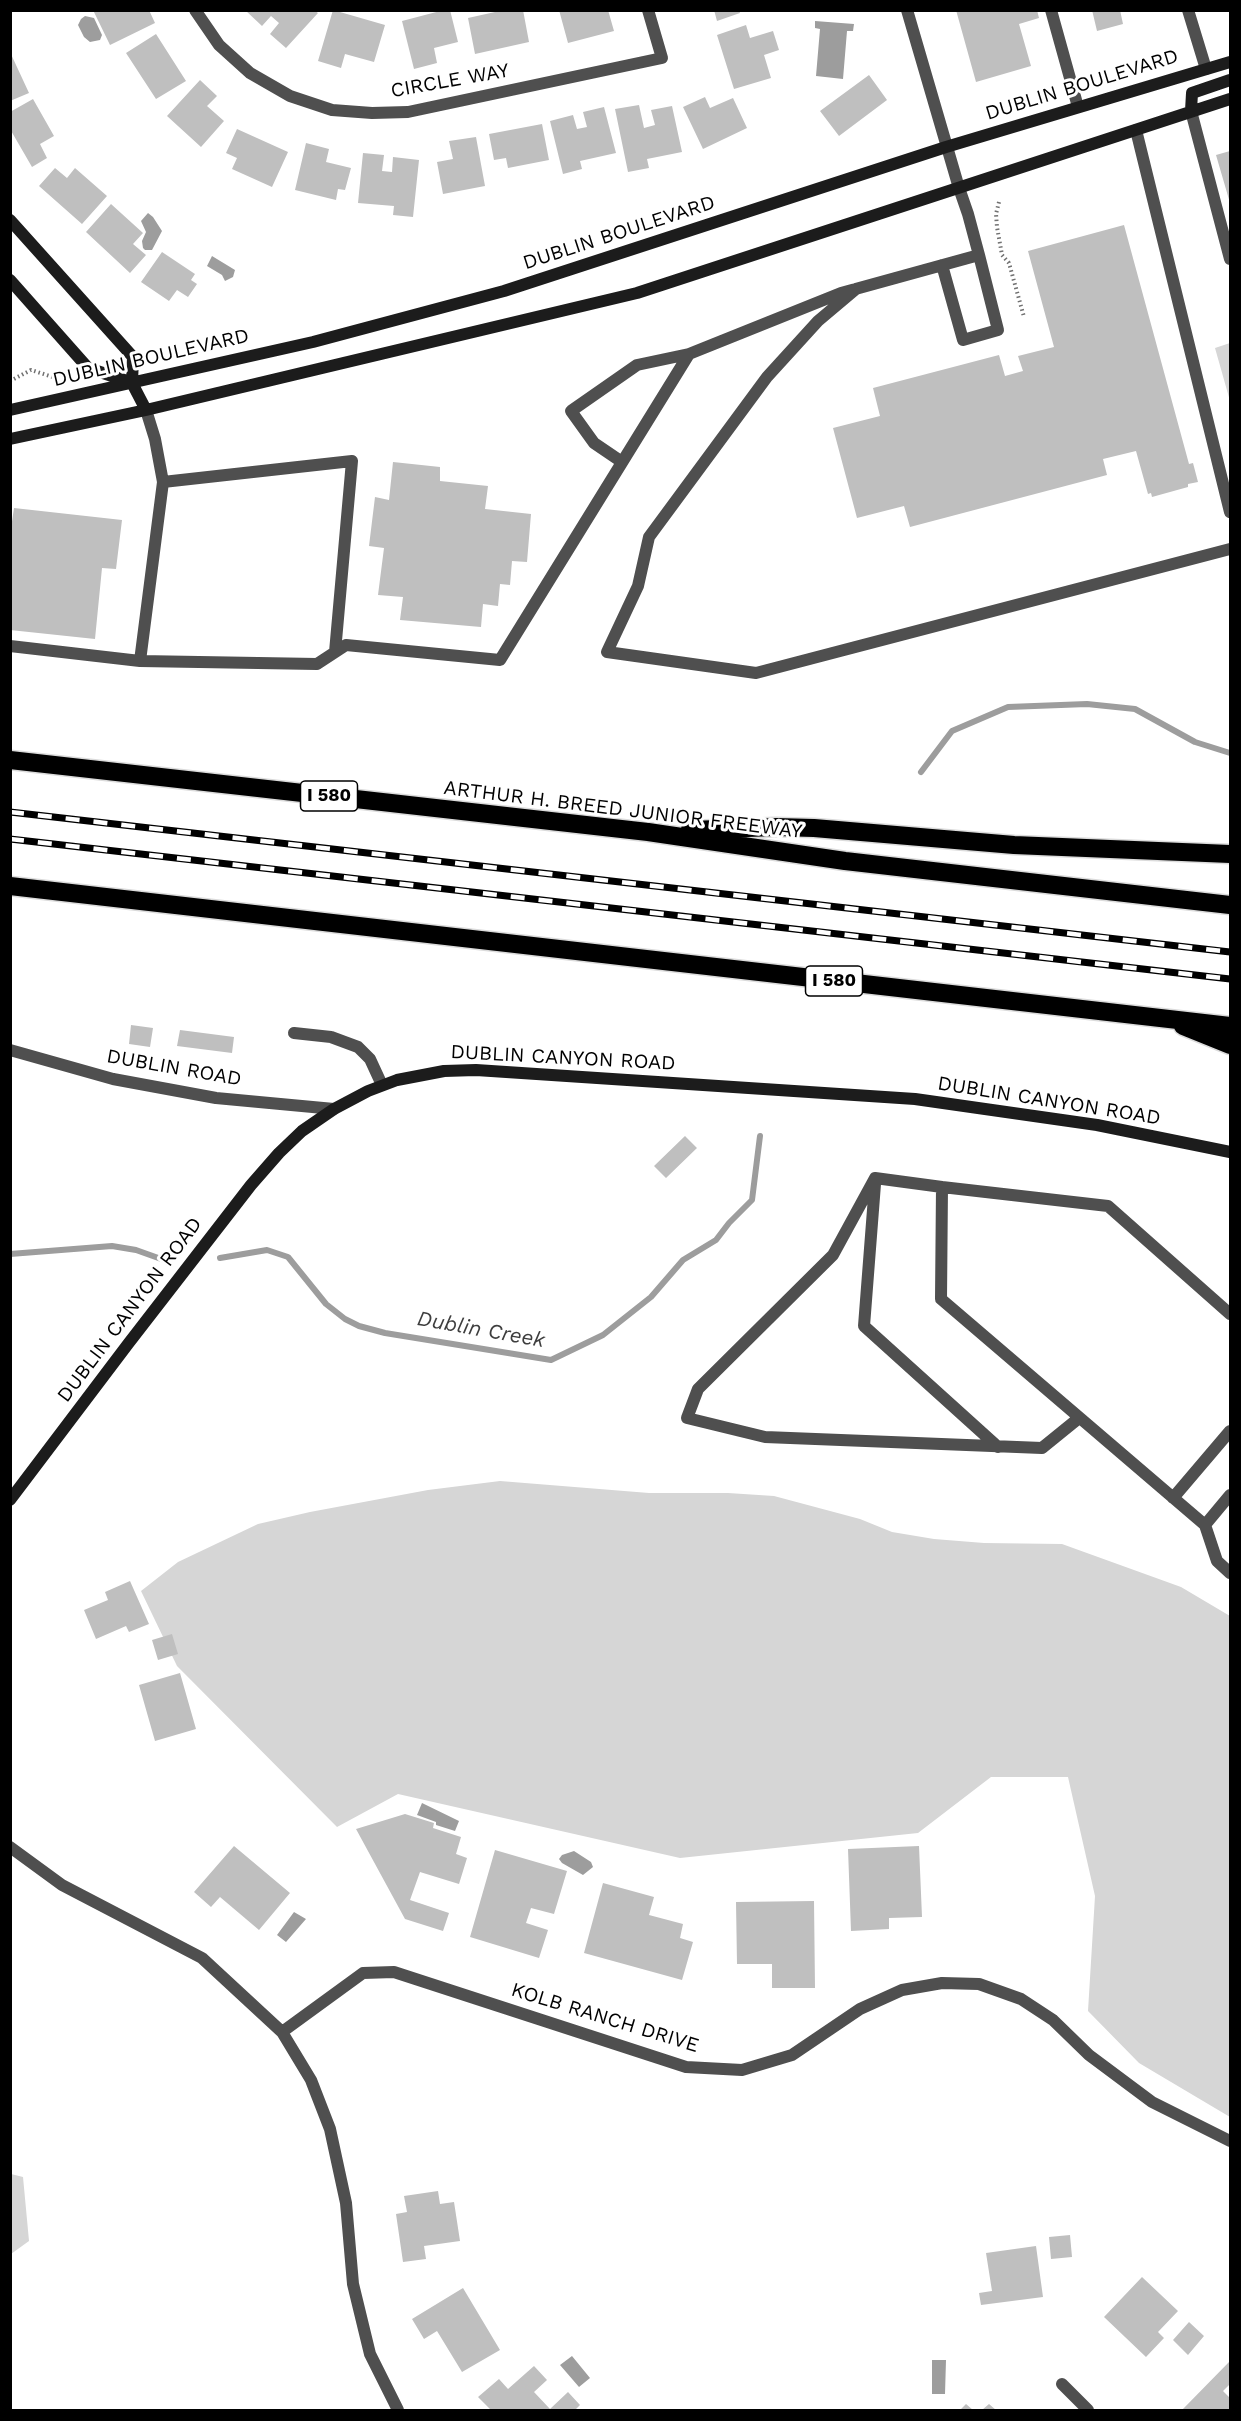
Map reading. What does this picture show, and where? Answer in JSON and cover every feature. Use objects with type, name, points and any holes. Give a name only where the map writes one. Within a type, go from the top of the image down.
[{"type":"highway","name":"ARTHUR H. BREED JUNIOR FREEWAY","points":[[10,760],[648,832],[834,859],[1230,905]]},
{"type":"highway","points":[[648,832],[776,827],[814,828],[1014,845],[1230,854]]},
{"type":"highway","name":"I 580","points":[[10,886],[1230,1026]]},
{"type":"highway","points":[[1165,1019],[1230,1045]]},
{"type":"street","name":"CIRCLE WAY","points":[[195,10],[219,45],[250,73],[290,96],[332,110],[372,113],[408,112],[662,58],[648,10]]},
{"type":"street","points":[[907,10],[946,147],[969,214],[998,330],[963,340],[942,265]]},
{"type":"street","points":[[1051,10],[1078,107]]},
{"type":"street","points":[[1188,10],[1206,69]]},
{"type":"street","name":"DUBLIN BOULEVARD","points":[[10,410],[313,342],[504,291],[946,147],[1230,62]]},
{"type":"street","name":"DUBLIN BOULEVARD","points":[[1191,111],[1192,93],[1230,80]]},
{"type":"street","points":[[10,439],[146,410],[637,293],[1230,99]]},
{"type":"street","points":[[1191,111],[1230,253]]},
{"type":"street","points":[[1136,130],[1230,512]]},
{"type":"street","points":[[10,220],[133,357],[132,383],[146,410],[155,439],[163,482],[140,661]]},
{"type":"street","points":[[622,462],[594,443],[571,411],[638,365],[689,354],[841,293],[979,255]]},
{"type":"street","points":[[10,280],[88,368],[132,383]]},
{"type":"street","points":[[856,289],[818,321],[767,377],[649,537],[638,586],[607,652],[756,673],[1230,549]]},
{"type":"street","points":[[10,646],[140,661],[317,664],[346,645],[500,660],[689,354]]},
{"type":"street","points":[[163,482],[352,460],[335,652]]},
{"type":"street","points":[[294,1033],[332,1037],[358,1047],[370,1059],[382,1085]]},
{"type":"street","name":"DUBLIN ROAD","points":[[10,1050],[113,1079],[216,1098],[334,1109]]},
{"type":"street","name":"DUBLIN CANYON ROAD","points":[[10,1500],[251,1185],[302,1131],[334,1109],[382,1085],[427,1073],[476,1070],[915,1099],[1097,1125],[1230,1152]]},
{"type":"street","points":[[875,1178],[1108,1206],[1230,1314]]},
{"type":"street","points":[[875,1178],[864,1326],[998,1447]]},
{"type":"street","points":[[875,1178],[833,1255],[698,1389],[687,1418],[765,1437],[1042,1449],[1079,1418]]},
{"type":"street","points":[[942,1187],[941,1299],[1205,1525],[1217,1562],[1230,1574]]},
{"type":"street","points":[[1173,1498],[1230,1431]]},
{"type":"street","points":[[1205,1525],[1230,1495]]},
{"type":"street","points":[[10,1847],[62,1886],[202,1958],[282,2032],[311,2080],[330,2128],[346,2203],[353,2284],[370,2354],[398,2410]]},
{"type":"street","name":"KOLB RANCH DRIVE","points":[[282,2032],[363,1973],[394,1972],[686,2067],[742,2070],[792,2055],[860,2009],[902,1990],[942,1983],[979,1984],[1021,1999],[1053,2020],[1089,2055],[1152,2102],[1230,2141]]},
{"type":"street","points":[[1062,2384],[1088,2410]]},
{"type":"path","points":[[999,202],[996,214],[1002,255],[1009,263],[1024,317]]},
{"type":"path","points":[[10,381],[31,370],[56,378]]},
{"type":"shaded area","points":[[85,16],[94,18],[102,35],[100,40],[90,42],[84,37],[78,25]]},
{"type":"shaded area","points":[[815,21],[854,24],[853,31],[847,31],[843,79],[816,76],[820,29],[815,28]]},
{"type":"shaded area","points":[[148,213],[162,231],[152,250],[145,250],[142,241],[146,232],[141,221]]},
{"type":"shaded area","points":[[212,256],[235,270],[233,277],[225,281],[222,275],[207,266]]},
{"type":"shaded area","points":[[1230,343],[1230,401],[1215,348]]},
{"type":"shaded area","points":[[500,1481],[649,1493],[728,1493],[774,1496],[860,1519],[892,1532],[934,1539],[984,1543],[1062,1544],[1181,1587],[1230,1616],[1230,2117],[1139,2063],[1088,2011],[1095,1896],[1068,1777],[991,1777],[918,1833],[680,1858],[398,1794],[337,1827],[177,1666],[141,1591],[178,1562],[258,1524],[428,1490]]},
{"type":"shaded area","points":[[422,1803],[459,1821],[455,1831],[436,1825],[436,1822],[417,1815]]},
{"type":"shaded area","points":[[574,1851],[591,1862],[593,1867],[583,1875],[559,1859],[562,1855]]},
{"type":"shaded area","points":[[294,1912],[306,1919],[286,1942],[277,1935]]},
{"type":"shaded area","points":[[11,2174],[23,2177],[29,2241],[11,2254]]},
{"type":"shaded area","points":[[572,2356],[590,2378],[579,2387],[560,2365]]},
{"type":"shaded area","points":[[932,2360],[946,2360],[945,2394],[932,2394]]},
{"type":"building","points":[[93,10],[149,10],[155,23],[110,45]]},
{"type":"building","points":[[245,10],[314,10],[318,13],[286,48],[270,34],[279,23],[271,16],[262,26]]},
{"type":"building","points":[[333,10],[385,25],[374,62],[345,54],[341,68],[318,61]]},
{"type":"building","points":[[450,10],[458,42],[434,48],[437,63],[414,69],[402,21]]},
{"type":"building","points":[[504,10],[523,10],[529,42],[475,54],[468,18]]},
{"type":"building","points":[[559,10],[608,10],[614,31],[568,43]]},
{"type":"building","points":[[714,10],[739,10],[740,13],[717,21]]},
{"type":"building","points":[[956,10],[1037,10],[1039,18],[1019,24],[1031,66],[976,82]]},
{"type":"building","points":[[1092,10],[1120,10],[1123,24],[1097,31]]},
{"type":"building","points":[[746,25],[750,38],[773,31],[779,50],[764,55],[771,78],[734,89],[717,35]]},
{"type":"building","points":[[156,34],[186,81],[156,99],[126,53]]},
{"type":"building","points":[[10,52],[29,93],[10,101]]},
{"type":"building","points":[[869,75],[887,100],[839,136],[820,111]]},
{"type":"building","points":[[200,80],[217,96],[207,106],[224,121],[201,147],[167,116]]},
{"type":"building","points":[[705,97],[710,108],[733,98],[747,128],[703,149],[683,107]]},
{"type":"building","points":[[33,99],[54,136],[40,144],[47,158],[32,167],[10,129],[10,112]]},
{"type":"building","points":[[639,105],[644,128],[655,125],[651,110],[672,106],[682,152],[647,159],[649,168],[628,172],[615,109]]},
{"type":"building","points":[[604,107],[616,153],[580,161],[582,169],[563,174],[550,121],[573,115],[577,129],[587,127],[583,112]]},
{"type":"building","points":[[542,124],[549,160],[508,168],[506,158],[494,160],[489,134]]},
{"type":"building","points":[[237,129],[288,152],[272,187],[232,169],[237,158],[226,153]]},
{"type":"building","points":[[476,137],[485,186],[443,194],[437,162],[453,159],[449,141]]},
{"type":"building","points":[[306,143],[329,149],[326,162],[351,168],[345,190],[338,189],[336,200],[295,190]]},
{"type":"building","points":[[1230,151],[1230,203],[1216,155]]},
{"type":"building","points":[[363,153],[384,155],[382,171],[392,172],[393,157],[419,160],[413,217],[393,215],[394,206],[358,203]]},
{"type":"building","points":[[55,168],[67,178],[75,168],[107,196],[82,224],[39,186]]},
{"type":"building","points":[[111,204],[143,233],[133,244],[146,255],[130,273],[86,232]]},
{"type":"building","points":[[1124,225],[1189,464],[1193,463],[1198,482],[1152,497],[1151,493],[1148,494],[1136,451],[1103,459],[1107,475],[910,527],[904,506],[857,518],[833,428],[880,416],[873,388],[999,355],[1005,376],[1023,371],[1018,356],[1054,347],[1028,251]]},
{"type":"building","points":[[162,252],[195,274],[191,280],[197,284],[188,297],[177,290],[169,301],[141,282]]},
{"type":"building","points":[[393,462],[440,467],[440,481],[488,486],[485,509],[531,514],[527,562],[512,561],[510,585],[500,584],[498,606],[483,604],[481,627],[400,620],[403,597],[378,595],[384,548],[369,546],[375,497],[389,500]]},
{"type":"building","points":[[14,508],[122,520],[116,569],[102,568],[95,639],[10,630],[10,535]]},
{"type":"building","points":[[131,1025],[153,1028],[150,1047],[129,1044]]},
{"type":"building","points":[[180,1030],[234,1037],[232,1053],[177,1046]]},
{"type":"building","points":[[685,1136],[697,1148],[666,1178],[654,1166]]},
{"type":"building","points":[[130,1581],[149,1624],[129,1632],[126,1626],[96,1639],[84,1610],[108,1600],[105,1592]]},
{"type":"building","points":[[172,1634],[178,1654],[158,1660],[152,1640]]},
{"type":"building","points":[[180,1673],[196,1729],[155,1741],[139,1685]]},
{"type":"building","points":[[405,1814],[434,1823],[433,1828],[461,1837],[456,1854],[467,1858],[459,1884],[420,1872],[410,1900],[449,1913],[443,1931],[405,1919],[356,1829]]},
{"type":"building","points":[[234,1846],[290,1893],[259,1930],[220,1897],[211,1907],[194,1892]]},
{"type":"building","points":[[919,1846],[922,1917],[889,1918],[889,1929],[851,1931],[848,1849]]},
{"type":"building","points":[[495,1850],[567,1871],[554,1914],[531,1908],[526,1923],[548,1930],[539,1958],[470,1937]]},
{"type":"building","points":[[603,1883],[654,1897],[649,1915],[683,1924],[680,1938],[693,1942],[682,1980],[584,1953]]},
{"type":"building","points":[[814,1901],[815,1988],[772,1988],[772,1964],[737,1964],[736,1902]]},
{"type":"building","points":[[438,2191],[440,2204],[454,2202],[460,2241],[424,2246],[426,2259],[403,2262],[396,2214],[407,2212],[404,2196]]},
{"type":"building","points":[[1070,2235],[1072,2257],[1051,2259],[1049,2237]]},
{"type":"building","points":[[1036,2246],[1043,2297],[981,2305],[979,2293],[992,2291],[986,2253]]},
{"type":"building","points":[[1142,2277],[1178,2311],[1158,2332],[1164,2338],[1146,2357],[1104,2317]]},
{"type":"building","points":[[463,2288],[500,2350],[462,2372],[437,2331],[424,2339],[412,2319]]},
{"type":"building","points":[[1189,2322],[1204,2336],[1188,2355],[1173,2340]]},
{"type":"building","points":[[1229,2362],[1230,2384],[1223,2391],[1230,2398],[1230,2410],[1182,2410]]},
{"type":"building","points":[[534,2366],[547,2380],[534,2392],[550,2409],[568,2392],[580,2405],[575,2410],[491,2410],[478,2397],[499,2379],[508,2389]]},
{"type":"building","points":[[966,2404],[973,2410],[960,2410]]},
{"type":"building","points":[[989,2404],[996,2410],[982,2410]]},
{"type":"waterway","name":"Dublin Creek","points":[[921,772],[952,731],[1008,707],[1087,704],[1135,709],[1195,742],[1230,753]]},
{"type":"waterway","name":"Dublin Creek","points":[[220,1258],[267,1250],[288,1257],[326,1304],[345,1319],[359,1326],[385,1333],[551,1360],[603,1335],[651,1297],[683,1260],[716,1240],[752,1200],[760,1136]]},
{"type":"waterway","name":"Dublin Creek","points":[[10,1254],[112,1246],[136,1250],[164,1260]]},
{"type":"railway","points":[[10,812],[1230,952]]},
{"type":"railway","points":[[10,839],[1230,979]]}]
